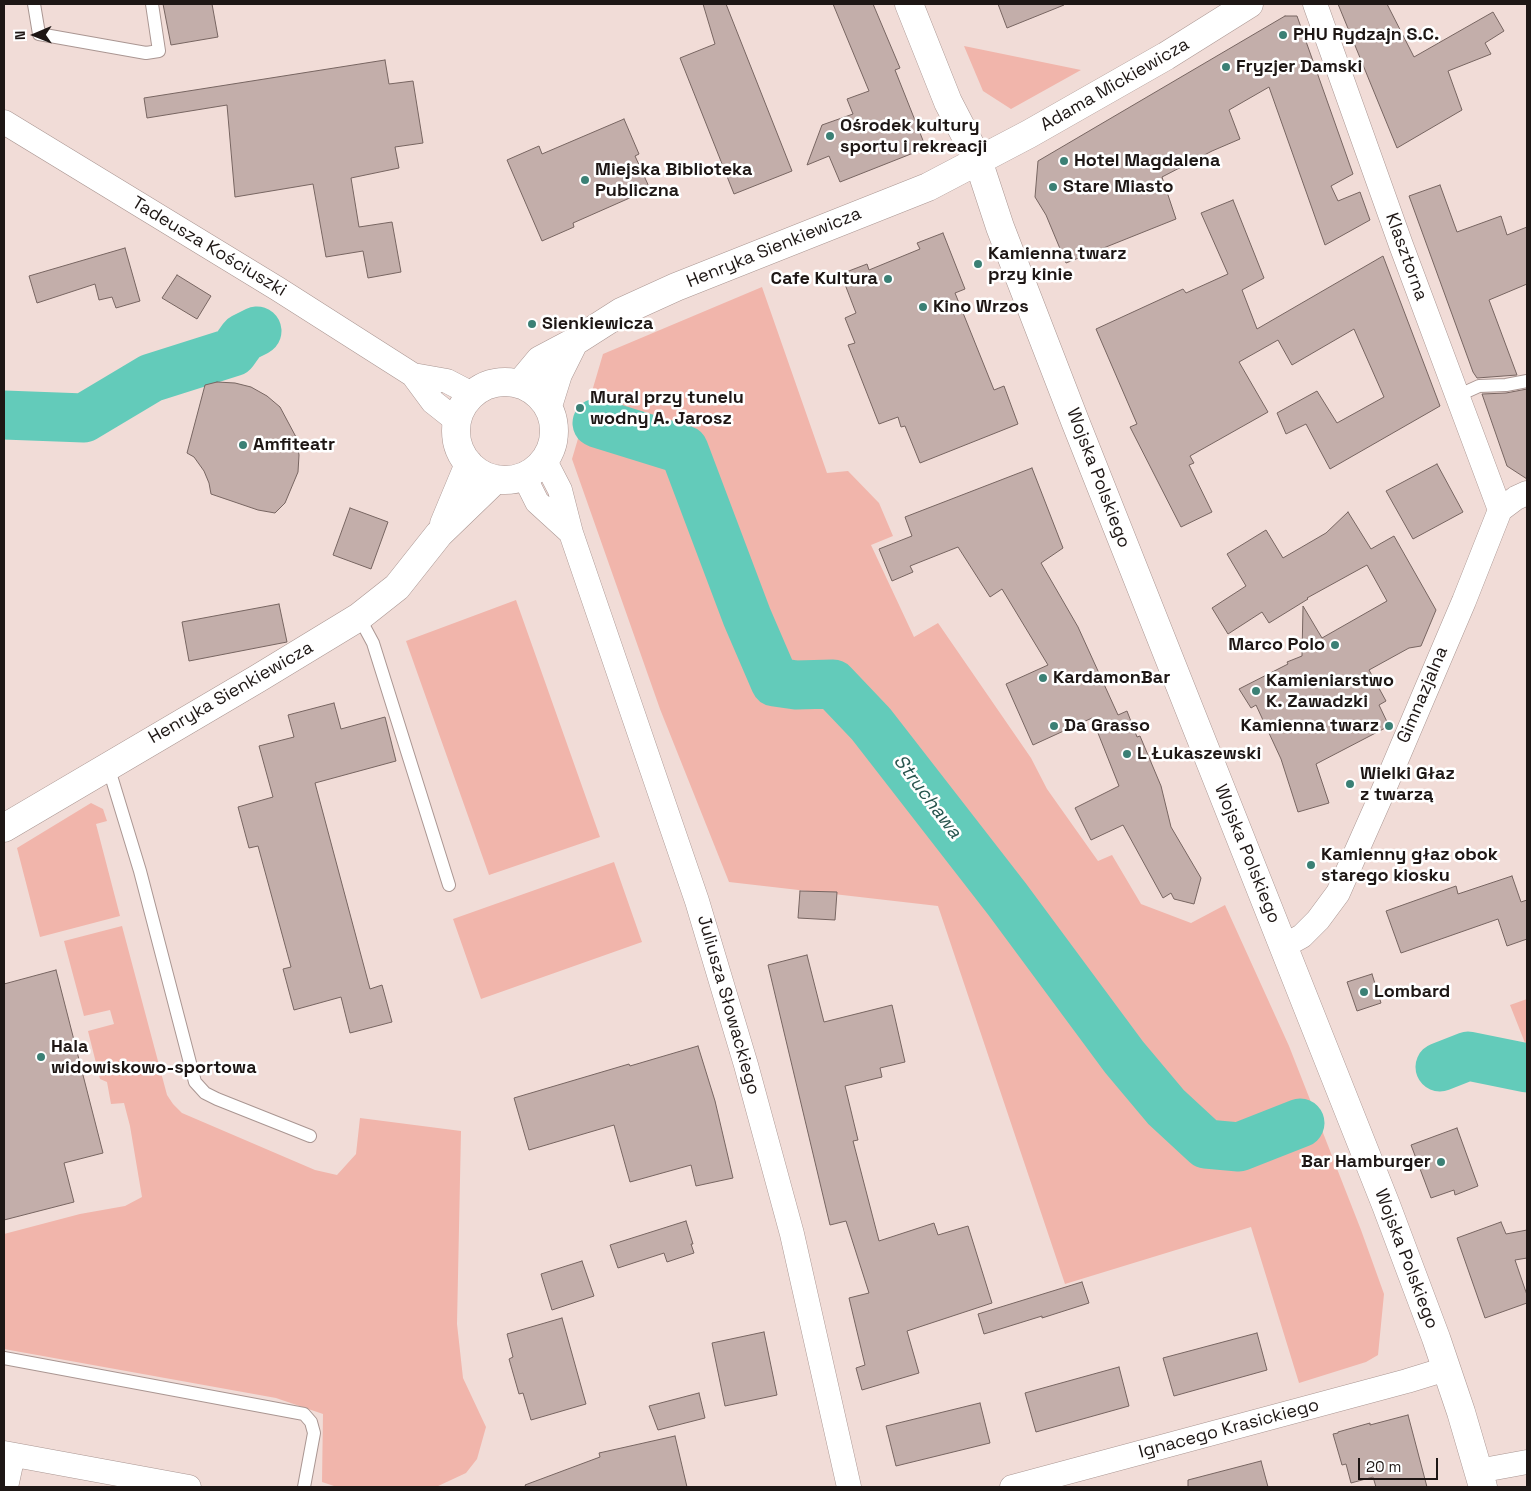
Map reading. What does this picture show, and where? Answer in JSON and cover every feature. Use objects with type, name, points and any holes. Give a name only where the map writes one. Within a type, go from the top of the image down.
[{"type":"street","name":"Wojska Polskiego","points":[[909,4],[948,102],[978,160],[1000,227],[1072,412],[1386,1204],[1446,1369],[1481,1479]]},
{"type":"street","name":"Adama Mickiewicza","points":[[978,160],[1029,134],[1166,56],[1249,4]]},
{"type":"street","name":"Klasztorna","points":[[1315,4],[1401,245],[1500,510]]},
{"type":"street","name":"Tadeusza Kościuszki","points":[[4,122],[278,289],[413,375],[433,402],[457,421]]},
{"type":"street","name":"Henryka Sienkiewicza","points":[[520,384],[540,360],[574,342],[621,312],[676,287],[928,187],[978,160]]},
{"type":"street","points":[[548,406],[558,374],[574,342]]},
{"type":"street","name":"Tadeusza Kościuszki","points":[[413,375],[447,381],[472,394]]},
{"type":"street","points":[[495,382],[520,384],[536,392],[548,406],[554,424],[553,443],[535,469],[515,479],[496,479],[482,474],[469,464],[461,452],[456,437],[457,421],[462,407],[472,394],[483,387],[495,382]]},
{"type":"street","name":"Henryka Sienkiewicza","points":[[439,534],[469,464]]},
{"type":"street","name":"Juliusza Słowackiego","points":[[535,469],[537,502],[570,533],[697,902],[746,1065],[792,1234],[849,1487]]},
{"type":"street","name":"Henryka Sienkiewicza","points":[[4,828],[265,674],[359,616],[397,587],[439,534],[496,479]]},
{"type":"street","points":[[1500,510],[1516,498],[1527,493]]},
{"type":"street","name":"Gimnazjalna","points":[[1284,946],[1302,936],[1326,912],[1341,887],[1464,601],[1500,510]]},
{"type":"street","name":"Ignacego Krasickiego","points":[[1012,1487],[1446,1369]]},
{"type":"street","points":[[6,1487],[7,1452],[189,1487]]},
{"type":"street","points":[[1481,1479],[1527,1462]]},
{"type":"lane","points":[[34,4],[39,34],[146,53],[159,51],[152,4]]},
{"type":"lane","points":[[1457,396],[1479,386],[1506,385],[1527,380]]},
{"type":"lane","points":[[359,616],[373,644],[449,885]]},
{"type":"lane","points":[[108,766],[140,871],[195,1082],[205,1092],[217,1099],[310,1136]]},
{"type":"lane","points":[[4,1358],[304,1414],[311,1422],[314,1433],[304,1487]]},
{"type":"shaded area","points":[[964,46],[1081,70],[1011,109],[983,91]]},
{"type":"shaded area","points":[[762,287],[827,473],[848,471],[879,503],[893,536],[871,545],[914,637],[938,623],[1031,758],[1047,789],[1098,861],[1112,855],[1141,904],[1191,923],[1225,905],[1289,1046],[1384,1294],[1378,1355],[1366,1362],[1299,1383],[1251,1227],[1065,1284],[938,906],[729,882],[660,709],[572,459],[603,354]]},
{"type":"shaded area","points":[[516,600],[600,837],[489,875],[406,641]]},
{"type":"shaded area","points":[[91,803],[103,809],[107,821],[96,824],[120,916],[40,937],[17,848]]},
{"type":"shaded area","points":[[614,862],[642,942],[481,999],[453,919]]},
{"type":"shaded area","points":[[122,926],[167,1095],[182,1113],[315,1170],[337,1175],[356,1154],[360,1118],[461,1131],[457,1324],[463,1378],[486,1427],[477,1459],[466,1473],[436,1487],[337,1487],[322,1482],[323,1414],[276,1398],[4,1349],[4,1234],[80,1214],[125,1206],[142,1197],[130,1126],[124,1103],[111,1104],[107,1082],[100,1079],[88,1031],[114,1024],[110,1010],[84,1016],[64,941]]},
{"type":"shaded area","points":[[1527,999],[1527,1048],[1510,1005]]},
{"type":"building","points":[[163,4],[212,4],[218,37],[171,45]]},
{"type":"building","points":[[703,4],[726,4],[792,171],[734,194],[680,58],[715,44]]},
{"type":"building","points":[[833,4],[873,4],[900,68],[895,70],[926,148],[840,182],[829,156],[807,165],[822,125],[853,114],[847,99],[869,91]]},
{"type":"building","points":[[998,4],[1064,4],[1064,5],[1007,28]]},
{"type":"building","points":[[1338,4],[1387,4],[1414,57],[1493,12],[1504,31],[1485,43],[1491,54],[1448,71],[1462,110],[1397,148]]},
{"type":"building","points":[[1285,16],[1297,16],[1353,174],[1331,186],[1338,201],[1360,192],[1370,220],[1325,245],[1269,87],[1229,110],[1240,139],[1162,177],[1176,219],[1066,263],[1046,215],[1035,197],[1038,161]]},
{"type":"building","points":[[385,60],[389,84],[413,81],[423,143],[395,147],[399,168],[351,178],[359,227],[392,222],[401,272],[368,278],[363,251],[326,257],[313,184],[235,197],[227,105],[147,118],[144,98]]},
{"type":"building","name":"Miejska Biblioteka Publiczna","points":[[624,119],[639,154],[635,156],[650,189],[573,223],[574,227],[542,241],[507,160],[539,146],[542,154]]},
{"type":"building","points":[[1440,185],[1457,232],[1501,216],[1507,235],[1527,227],[1527,284],[1489,300],[1517,375],[1477,378],[1473,372],[1409,196]]},
{"type":"building","points":[[1233,200],[1264,278],[1242,290],[1257,329],[1383,256],[1440,406],[1330,469],[1306,424],[1286,434],[1277,413],[1317,391],[1337,423],[1384,397],[1354,329],[1292,365],[1278,340],[1239,362],[1268,412],[1190,456],[1194,463],[1189,465],[1212,512],[1181,527],[1130,427],[1137,424],[1096,329],[1183,289],[1186,293],[1228,274],[1201,213]]},
{"type":"building","points":[[943,233],[965,289],[955,293],[994,390],[1004,386],[1018,424],[920,463],[905,426],[901,427],[898,417],[879,424],[848,345],[855,343],[845,318],[856,313],[841,274],[867,264],[869,270],[920,249],[917,243]]},
{"type":"building","points":[[125,248],[140,301],[116,308],[112,297],[99,300],[95,284],[37,303],[29,276]]},
{"type":"building","points":[[177,275],[211,296],[197,319],[162,298]]},
{"type":"building","name":"Amfiteatr","points":[[217,382],[235,383],[251,387],[267,396],[280,407],[296,437],[299,455],[298,472],[285,503],[275,513],[258,510],[211,494],[204,471],[194,457],[187,453],[205,385]]},
{"type":"building","points":[[1527,389],[1527,479],[1507,466],[1482,394],[1506,393]]},
{"type":"building","points":[[1437,464],[1463,512],[1413,539],[1386,491]]},
{"type":"building","points":[[1032,468],[1063,548],[1041,563],[1078,627],[1118,715],[1127,711],[1137,737],[1140,736],[1161,786],[1171,827],[1201,878],[1194,904],[1174,899],[1171,893],[1163,898],[1123,825],[1091,840],[1075,808],[1119,786],[1092,718],[1033,745],[1006,684],[1048,665],[1002,589],[990,597],[958,547],[910,566],[913,572],[892,581],[879,549],[912,536],[905,517]]},
{"type":"building","points":[[350,508],[388,522],[371,569],[333,555]]},
{"type":"building","points":[[1348,512],[1371,549],[1394,536],[1436,610],[1421,646],[1409,648],[1369,670],[1386,701],[1379,705],[1389,726],[1316,764],[1329,803],[1298,812],[1281,759],[1256,705],[1251,708],[1239,689],[1288,664],[1287,662],[1302,656],[1303,606],[1322,638],[1387,601],[1367,565],[1307,598],[1269,623],[1262,612],[1228,634],[1212,608],[1246,586],[1227,554],[1266,530],[1283,558],[1326,533]]},
{"type":"building","points":[[279,604],[287,642],[189,661],[182,622]]},
{"type":"building","points":[[334,703],[341,729],[385,717],[396,761],[315,783],[370,989],[382,985],[392,1022],[350,1033],[341,997],[294,1010],[283,969],[291,967],[258,846],[249,848],[238,807],[273,797],[259,746],[294,737],[288,715]]},
{"type":"building","points":[[1512,876],[1521,902],[1527,900],[1527,939],[1507,946],[1498,919],[1401,953],[1386,911],[1456,886],[1458,894]]},
{"type":"building","points":[[800,891],[837,892],[835,920],[798,918]]},
{"type":"building","points":[[807,955],[824,1022],[892,1005],[905,1062],[880,1068],[882,1077],[845,1086],[858,1140],[853,1141],[879,1241],[934,1223],[938,1235],[968,1226],[992,1303],[907,1331],[919,1373],[862,1390],[856,1368],[865,1365],[849,1298],[869,1293],[846,1221],[830,1225],[768,965]]},
{"type":"building","name":"Hala widowiskowo-sportowa","points":[[56,970],[103,1153],[64,1163],[74,1202],[4,1220],[4,984]]},
{"type":"building","name":"Lombard","points":[[1372,974],[1381,1003],[1357,1011],[1347,982]]},
{"type":"building","points":[[698,1046],[715,1101],[733,1178],[696,1186],[691,1165],[630,1182],[614,1125],[529,1150],[514,1098]]},
{"type":"building","points":[[1457,1128],[1478,1186],[1455,1195],[1454,1190],[1431,1198],[1411,1145]]},
{"type":"building","points":[[686,1221],[694,1253],[667,1262],[664,1253],[618,1268],[610,1245]]},
{"type":"building","points":[[1501,1222],[1506,1234],[1527,1230],[1527,1258],[1515,1260],[1527,1295],[1527,1303],[1485,1318],[1457,1238]]},
{"type":"building","points":[[582,1261],[594,1296],[552,1310],[541,1274]]},
{"type":"building","points":[[1082,1282],[1089,1303],[984,1334],[978,1314]]},
{"type":"building","points":[[562,1318],[586,1404],[531,1420],[523,1393],[519,1394],[509,1359],[513,1357],[507,1334]]},
{"type":"building","points":[[764,1332],[777,1395],[725,1406],[712,1343]]},
{"type":"building","points":[[1257,1333],[1267,1370],[1174,1396],[1163,1358]]},
{"type":"building","points":[[1119,1367],[1129,1406],[1036,1432],[1025,1393]]},
{"type":"building","points":[[699,1393],[705,1418],[658,1430],[649,1406]]},
{"type":"building","points":[[980,1403],[990,1443],[896,1466],[886,1426]]},
{"type":"building","points":[[1408,1415],[1427,1487],[1376,1487],[1373,1477],[1351,1483],[1346,1464],[1342,1465],[1333,1434],[1370,1423],[1370,1425]]},
{"type":"building","points":[[675,1436],[687,1487],[526,1487],[525,1485],[600,1457],[599,1453]]},
{"type":"building","points":[[1261,1461],[1268,1487],[1188,1487],[1188,1480]]},
{"type":"waterway","name":"Struchawa","points":[[4,415],[84,418],[151,378],[233,352],[243,338],[257,331]]},
{"type":"waterway","name":"Struchawa","points":[[597,423],[684,450],[747,617],[775,682],[796,685],[833,684],[871,724],[1007,899],[1124,1057],[1166,1107],[1206,1144],[1239,1147],[1300,1123]]},
{"type":"waterway","name":"Struchawa","points":[[1440,1067],[1468,1056],[1527,1068]]},
{"type":"place","name":"PHU Rydzajn S.C.","points":[[1283,35]]},
{"type":"place","name":"Fryzjer Damski","points":[[1226,67]]},
{"type":"place","name":"Ośrodek kultury sportu i rekreacji","points":[[830,136]]},
{"type":"place","name":"Hotel Magdalena","points":[[1064,161]]},
{"type":"place","name":"Miejska Biblioteka Publiczna","points":[[585,180]]},
{"type":"place","name":"Stare Miasto","points":[[1053,187]]},
{"type":"place","name":"Kamienna twarz przy kinie","points":[[978,264]]},
{"type":"place","name":"Cafe Kultura","points":[[888,279]]},
{"type":"place","name":"Kino Wrzos","points":[[923,307]]},
{"type":"place","name":"Sienkiewicza","points":[[532,324]]},
{"type":"place","name":"Mural przy tunelu wodny A. Jarosz","points":[[580,408]]},
{"type":"place","name":"Amfiteatr","points":[[243,445]]},
{"type":"place","name":"Marco Polo","points":[[1335,645]]},
{"type":"place","name":"KardamonBar","points":[[1043,678]]},
{"type":"place","name":"Kamieniarstwo K. Zawadzki","points":[[1256,691]]},
{"type":"place","name":"Da Grasso","points":[[1054,726]]},
{"type":"place","name":"Kamienna twarz","points":[[1389,726]]},
{"type":"place","name":"L Łukaszewski","points":[[1127,754]]},
{"type":"place","name":"Wielki Głaz z twarzą","points":[[1350,784]]},
{"type":"place","name":"Kamienny głaz obok starego kiosku","points":[[1311,865]]},
{"type":"place","name":"Lombard","points":[[1364,992]]},
{"type":"place","name":"Hala widowiskowo-sportowa","points":[[41,1057]]},
{"type":"place","name":"Bar Hamburger","points":[[1441,1162]]}]
